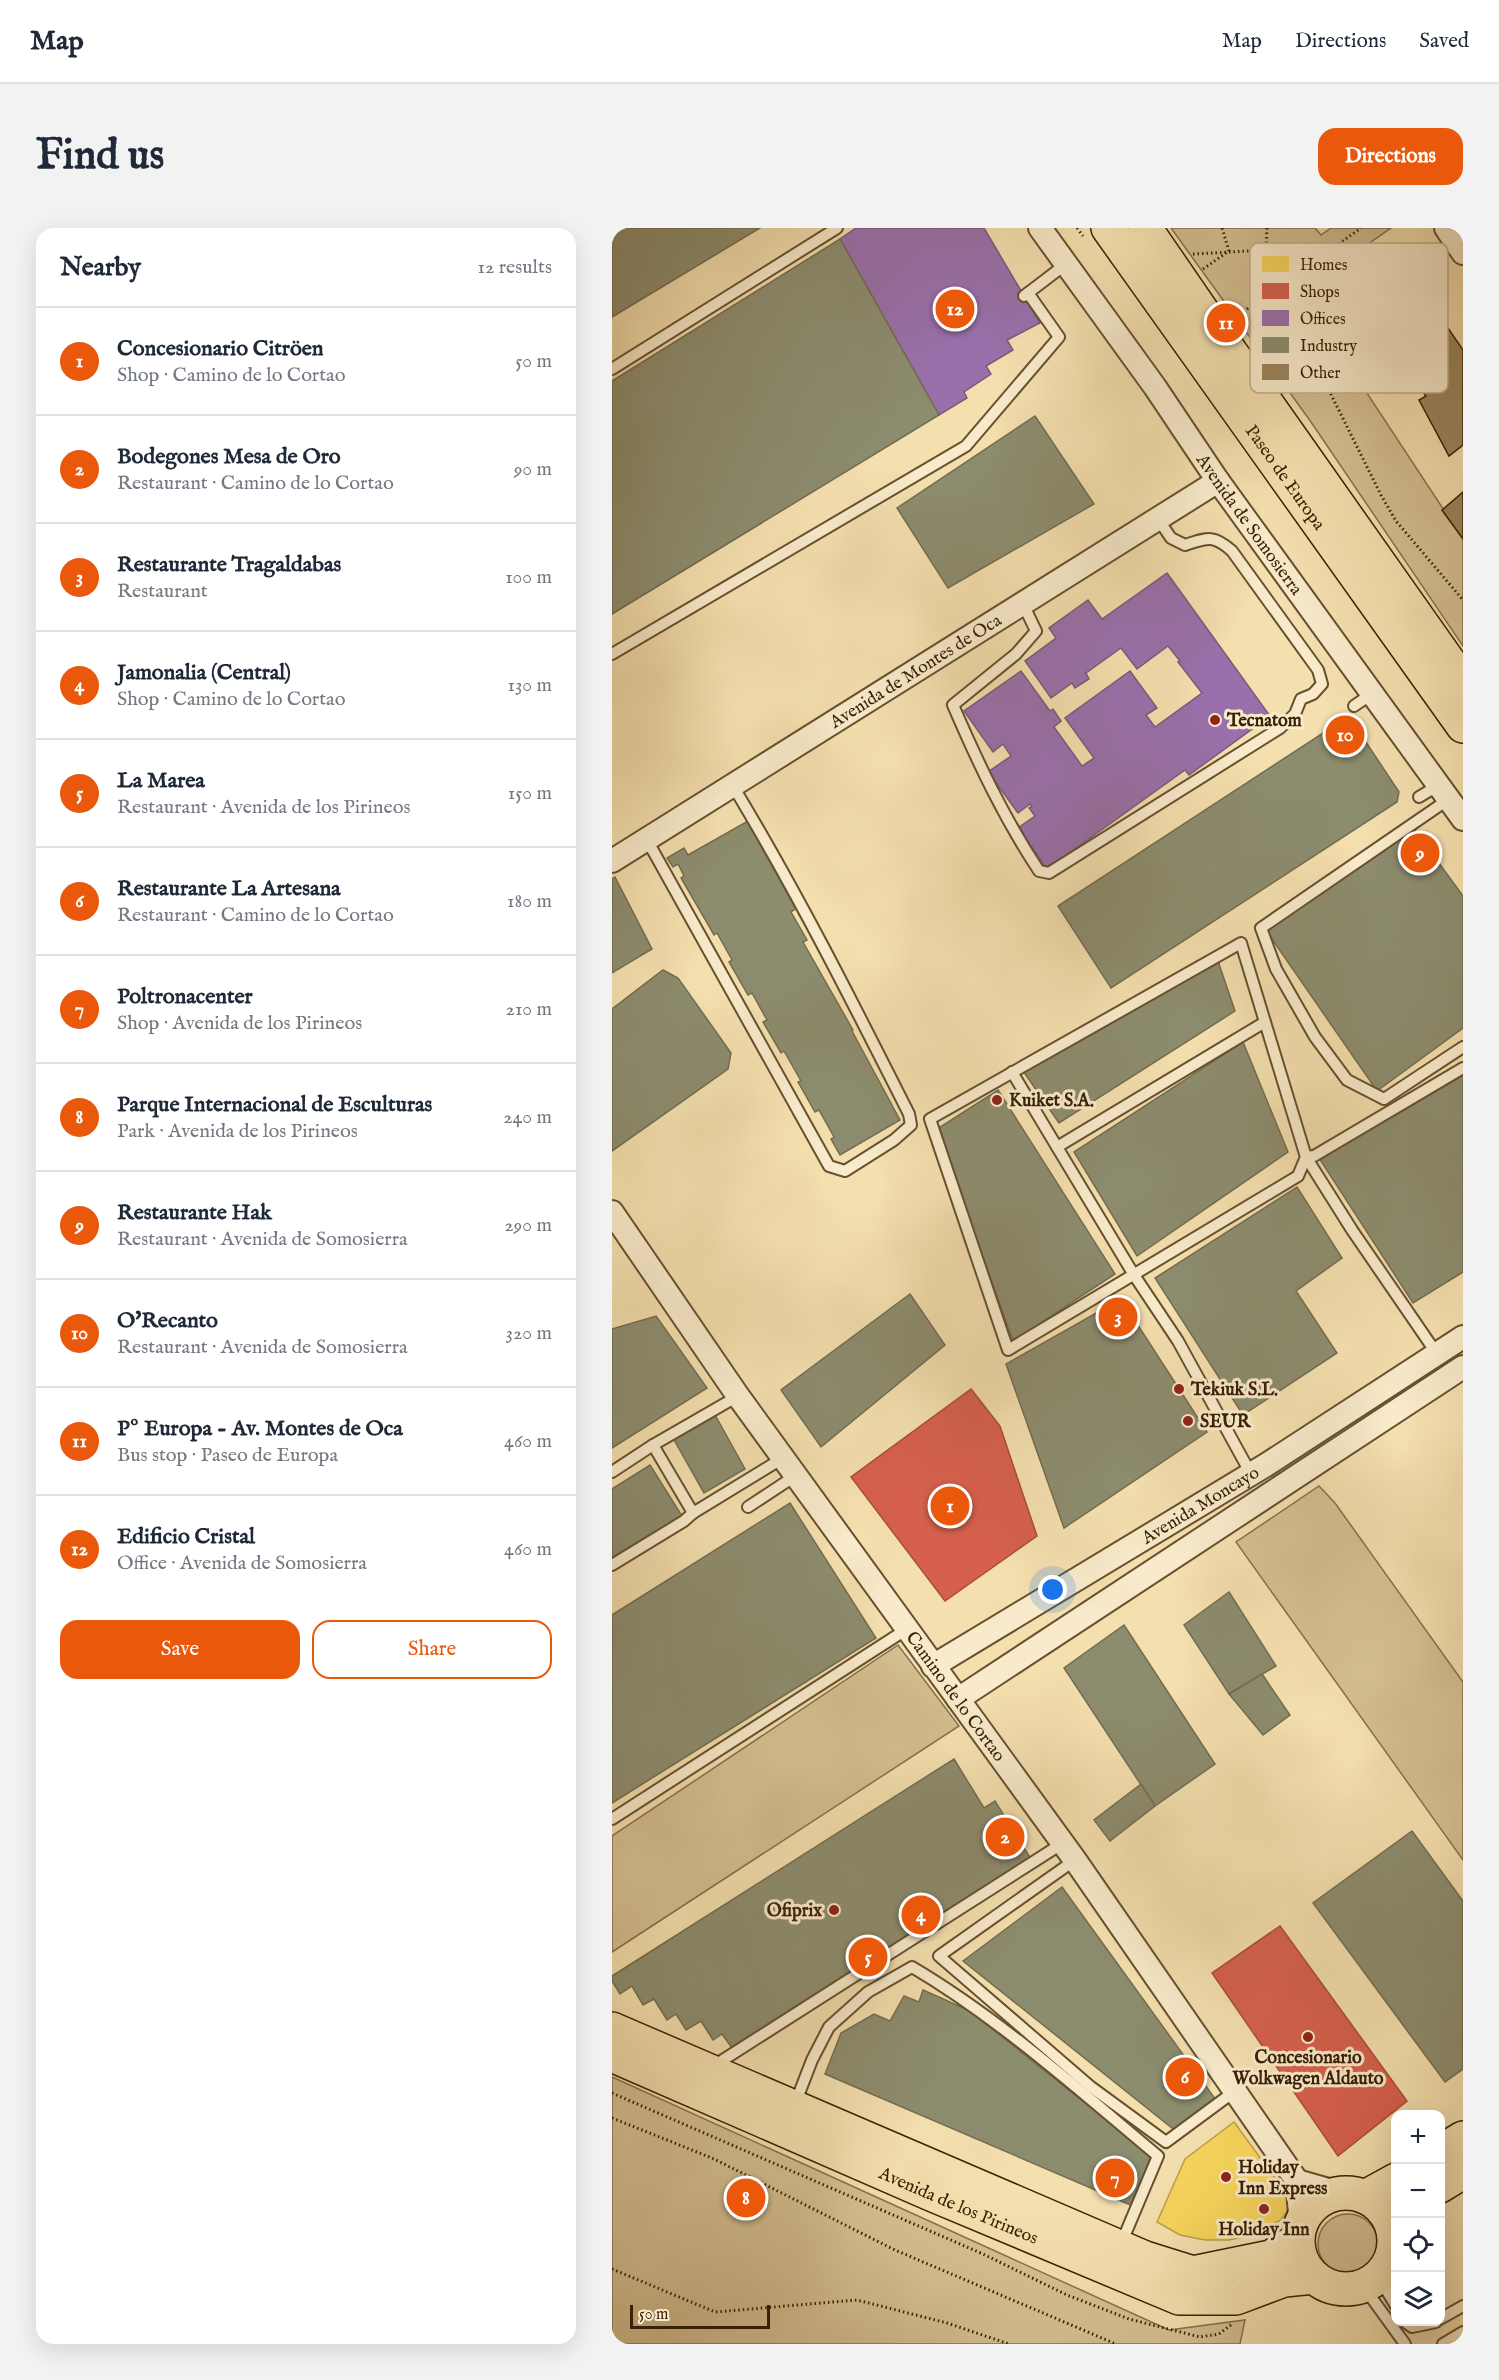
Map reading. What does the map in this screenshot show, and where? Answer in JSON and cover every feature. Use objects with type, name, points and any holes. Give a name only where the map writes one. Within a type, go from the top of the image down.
[{"type":"main road","name":"Paseo de Europa","points":[[1108,228],[1463,726]]},
{"type":"main road","name":"Paseo de Europa","points":[[1145,228],[1250,380]]},
{"type":"main road","name":"Paseo de Europa","points":[[1259,393],[1463,682]]},
{"type":"main road","name":"Avenida de los Pirineos","points":[[612,2029],[1145,2258],[1194,2273],[1271,2257],[1299,2232]]},
{"type":"main road","name":"Avenida de los Pirineos","points":[[612,2055],[931,2194],[1179,2298],[1236,2298],[1284,2280],[1314,2277]]},
{"type":"main road","points":[[1445,2149],[1463,2138]]},
{"type":"main road","points":[[1445,2183],[1463,2172]]},
{"type":"main road","points":[[1391,2181],[1352,2195],[1323,2198],[1313,2206],[1299,2232],[1303,2264],[1314,2277],[1326,2285],[1343,2289],[1371,2282],[1390,2260],[1391,2254]]},
{"type":"main road","points":[[1352,2195],[1376,2203],[1391,2227]]},
{"type":"street","name":"Avenida de Somosierra","points":[[1040,228],[1155,387],[1218,481],[1463,819]]},
{"type":"street","points":[[1446,228],[1463,253]]},
{"type":"street","name":"Avenida de Montes de Oca","points":[[612,861],[1218,481]]},
{"type":"street","name":"Camino de lo Cortao","points":[[612,1212],[738,1396],[1069,1851],[1297,2181],[1299,2232]]},
{"type":"street","name":"Avenida Moncayo","points":[[933,1666],[1251,1474],[1463,1337]]},
{"type":"street","name":"Avenida Moncayo","points":[[958,1699],[1463,1367]]},
{"type":"street","points":[[1251,1474],[1264,1497]]},
{"type":"street","points":[[1297,2181],[1352,2195]]},
{"type":"lane","points":[[612,369],[837,228]]},
{"type":"lane","points":[[612,654],[966,446],[1059,337],[1026,295],[1066,264]]},
{"type":"lane","points":[[1023,604],[1036,631],[1016,654],[953,705],[983,773],[1013,832],[1038,871],[1049,873],[1280,728],[1295,714],[1302,699],[1313,694],[1322,684],[1318,670],[1232,550],[1212,537],[1185,545],[1171,538],[1158,519]]},
{"type":"lane","points":[[1354,706],[1373,693]]},
{"type":"lane","points":[[647,840],[829,1166],[845,1171],[894,1140],[911,1125],[909,1114],[852,1000],[789,883],[733,786]]},
{"type":"lane","points":[[1419,797],[1444,792]]},
{"type":"lane","points":[[1444,792],[1261,928],[1276,969],[1315,1037],[1347,1080],[1357,1086],[1383,1099],[1463,1047]]},
{"type":"lane","points":[[1306,1157],[1298,1176],[1008,1350],[930,1119],[1241,943],[1306,1157],[1352,1230],[1437,1354]]},
{"type":"lane","points":[[1057,1147],[1265,1022]]},
{"type":"lane","points":[[1306,1157],[1314,1156],[1463,1068]]},
{"type":"lane","points":[[1012,1072],[1134,1275],[1178,1341],[1251,1474]]},
{"type":"lane","points":[[612,1472],[653,1445],[738,1396]]},
{"type":"lane","points":[[653,1445],[693,1513]]},
{"type":"lane","points":[[748,1507],[789,1467]]},
{"type":"lane","points":[[612,1564],[684,1521],[693,1513],[789,1467]]},
{"type":"lane","points":[[612,1819],[907,1629]]},
{"type":"lane","points":[[707,2070],[1069,1851]]},
{"type":"lane","points":[[1069,1851],[939,1956],[1091,2087],[1166,2142],[1235,2091]]},
{"type":"lane","points":[[794,2107],[812,2061],[829,2027],[868,1992],[912,1967],[957,1995],[1058,2073],[1158,2156],[1120,2247]]},
{"type":"lane","points":[[1371,2282],[1391,2302]]},
{"type":"lane","points":[[1371,2282],[1405,2344]]},
{"type":"lane","points":[[1445,2316],[1463,2306]]},
{"type":"lane","points":[[1443,2344],[1463,2332]]},
{"type":"path","points":[[1266,243],[1267,228]]},
{"type":"path","points":[[1339,243],[1360,228]]},
{"type":"path","points":[[1232,320],[1250,307]]},
{"type":"path","points":[[1330,393],[1386,504],[1414,543],[1463,600]]},
{"type":"path","points":[[612,2093],[983,2254],[1067,2295],[1129,2319],[1200,2337],[1219,2334],[1232,2324],[1236,2298]]},
{"type":"path","points":[[612,2118],[712,2158],[895,2250],[1116,2344]]},
{"type":"path","points":[[612,2269],[715,2313],[857,2300],[947,2323],[1009,2344]]},
{"type":"shaded area","points":[[1171,228],[1315,228],[1321,235],[1331,228],[1391,228],[1370,243],[1250,243],[1250,337]]},
{"type":"shaded area","points":[[1290,393],[1367,393],[1463,539],[1463,646]]},
{"type":"shaded area","points":[[1319,1486],[1335,1503],[1463,1682],[1463,1860],[1236,1542]]},
{"type":"shaded area","points":[[898,1645],[959,1726],[612,1952],[612,1836]]},
{"type":"shaded area","points":[[612,2077],[1169,2330],[1245,2320],[1240,2344],[612,2344]]},
{"type":"shaded area","points":[[1348,2214],[1365,2219],[1373,2227],[1378,2244],[1373,2261],[1365,2269],[1348,2274],[1331,2269],[1323,2261],[1318,2244],[1323,2227],[1331,2219]]},
{"type":"building: Homes","name":"Holiday Inn Express","points":[[1234,2122],[1288,2196],[1289,2208],[1281,2220],[1247,2236],[1229,2240],[1205,2240],[1180,2235],[1157,2222],[1185,2159]]},
{"type":"building: Shops","points":[[971,1389],[1000,1426],[1037,1536],[945,1601],[851,1477]]},
{"type":"building: Shops","name":"Concesionario Wolkwagen Aldauto","points":[[1280,1926],[1407,2101],[1396,2110],[1391,2110],[1391,2114],[1338,2156],[1212,1973]]},
{"type":"building: Offices","points":[[856,228],[984,228],[1040,323],[1007,340],[1013,350],[986,366],[991,374],[964,392],[967,398],[939,415],[840,239]]},
{"type":"building: Offices","name":"Tecnatom","points":[[1167,573],[1270,716],[1189,775],[1185,770],[1047,869],[1018,828],[1035,816],[1029,808],[1032,807],[1030,804],[1018,813],[988,772],[1011,756],[1003,744],[993,752],[964,711],[1021,671],[1050,711],[1053,709],[1061,721],[1054,727],[1082,766],[1094,758],[1065,718],[1130,671],[1157,708],[1146,715],[1155,727],[1202,693],[1168,646],[1137,669],[1121,648],[1086,673],[1089,679],[1075,688],[1072,683],[1051,698],[1025,661],[1056,638],[1049,628],[1088,600],[1102,619]]},
{"type":"building: Industry","points":[[612,228],[760,228],[612,317]]},
{"type":"building: Industry","points":[[840,239],[939,415],[612,614],[612,381]]},
{"type":"building: Industry","points":[[1035,416],[1094,504],[948,588],[897,508]]},
{"type":"building: Industry","points":[[1343,720],[1352,721],[1399,792],[1397,802],[1111,988],[1058,906]]},
{"type":"building: Industry","points":[[748,821],[797,908],[791,912],[807,940],[803,942],[900,1120],[840,1155],[831,1139],[834,1137],[819,1110],[815,1112],[784,1051],[781,1053],[763,1022],[767,1020],[752,993],[748,995],[729,962],[732,960],[717,933],[714,935],[681,878],[684,876],[678,864],[673,867],[667,858],[684,848],[688,855]]},
{"type":"building: Industry","points":[[1412,826],[1463,896],[1463,1028],[1377,1091],[1265,929]]},
{"type":"building: Industry","points":[[615,877],[652,949],[612,973],[612,879]]},
{"type":"building: Industry","points":[[1217,958],[1235,1011],[1059,1123],[1021,1068]]},
{"type":"building: Industry","points":[[663,970],[678,978],[731,1053],[728,1069],[612,1151],[612,1009]]},
{"type":"building: Industry","points":[[1243,1042],[1288,1152],[1137,1256],[1074,1152]]},
{"type":"building: Industry","points":[[1463,1070],[1463,1272],[1413,1303],[1319,1158]]},
{"type":"building: Industry","points":[[998,1090],[1115,1274],[1013,1341],[937,1129]]},
{"type":"building: Industry","points":[[1297,1187],[1342,1258],[1296,1291],[1337,1353],[1243,1415],[1155,1278]]},
{"type":"building: Industry","points":[[910,1294],[945,1345],[821,1447],[781,1390]]},
{"type":"building: Industry","points":[[1121,1299],[1207,1432],[1064,1528],[1006,1364]]},
{"type":"building: Industry","points":[[656,1316],[707,1388],[612,1448],[612,1329]]},
{"type":"building: Industry","points":[[714,1413],[745,1469],[704,1493],[673,1438]]},
{"type":"building: Industry","points":[[650,1465],[682,1516],[612,1561],[612,1489]]},
{"type":"building: Industry","points":[[790,1503],[876,1638],[612,1803],[612,1615]]},
{"type":"building: Industry","points":[[1229,1592],[1276,1666],[1229,1694],[1184,1625]]},
{"type":"building: Industry","points":[[1124,1625],[1215,1764],[1155,1806],[1064,1668]]},
{"type":"building: Industry","points":[[1262,1674],[1290,1715],[1263,1735],[1229,1694]]},
{"type":"building: Industry","name":"Ofiprix","points":[[954,1759],[984,1808],[995,1801],[1031,1859],[732,2048],[722,2034],[713,2040],[701,2021],[686,2030],[676,2014],[667,2020],[654,1999],[643,2005],[632,1986],[620,1994],[612,1981],[612,1976]]},
{"type":"building: Industry","points":[[1141,1784],[1155,1806],[1110,1841],[1094,1820]]},
{"type":"building: Industry","points":[[1412,1831],[1463,1901],[1463,2069],[1445,2082],[1313,1903]]},
{"type":"building: Industry","points":[[1062,1887],[1216,2100],[1177,2132],[963,1961]]},
{"type":"building: Industry","points":[[923,1990],[970,2011],[1155,2159],[1135,2207],[825,2074],[841,2033],[874,2014],[890,2021],[904,1996],[919,2002]]},
{"type":"building: Other","points":[[1448,328],[1463,350],[1463,445],[1449,456],[1419,400],[1426,396],[1424,393],[1448,393]]},
{"type":"building: Other","points":[[1463,492],[1463,539],[1442,510]]},
{"type":"place","name":"Edificio Cristal","points":[[955,309]]},
{"type":"place","name":"Pº Europa - Av. Montes de Oca","points":[[1226,323]]},
{"type":"place","name":"Tecnatom","points":[[1215,720]]},
{"type":"place","name":"O'Recanto","points":[[1345,735]]},
{"type":"place","name":"Restaurante Hak","points":[[1420,853]]},
{"type":"place","name":"Kuiket S.A.","points":[[997,1100]]},
{"type":"place","name":"Restaurante Tragaldabas","points":[[1118,1317]]},
{"type":"place","name":"Tekiuk S.L.","points":[[1179,1389]]},
{"type":"place","name":"SEUR","points":[[1188,1421]]},
{"type":"place","name":"Concesionario Citröen","points":[[950,1506]]},
{"type":"place","name":"Bodegones Mesa de Oro","points":[[1005,1837]]},
{"type":"place","name":"Ofiprix","points":[[834,1910]]},
{"type":"place","name":"Jamonalia (Central)","points":[[921,1915]]},
{"type":"place","name":"La Marea","points":[[868,1957]]},
{"type":"place","name":"Concesionario Wolkwagen Aldauto","points":[[1308,2037]]},
{"type":"place","name":"Restaurante La Artesana","points":[[1185,2077]]},
{"type":"place","name":"Holiday Inn Express","points":[[1226,2177]]},
{"type":"place","name":"Poltronacenter","points":[[1115,2178]]},
{"type":"place","name":"Parque Internacional de Esculturas","points":[[746,2198]]},
{"type":"place","name":"Holiday Inn","points":[[1264,2209]]}]
